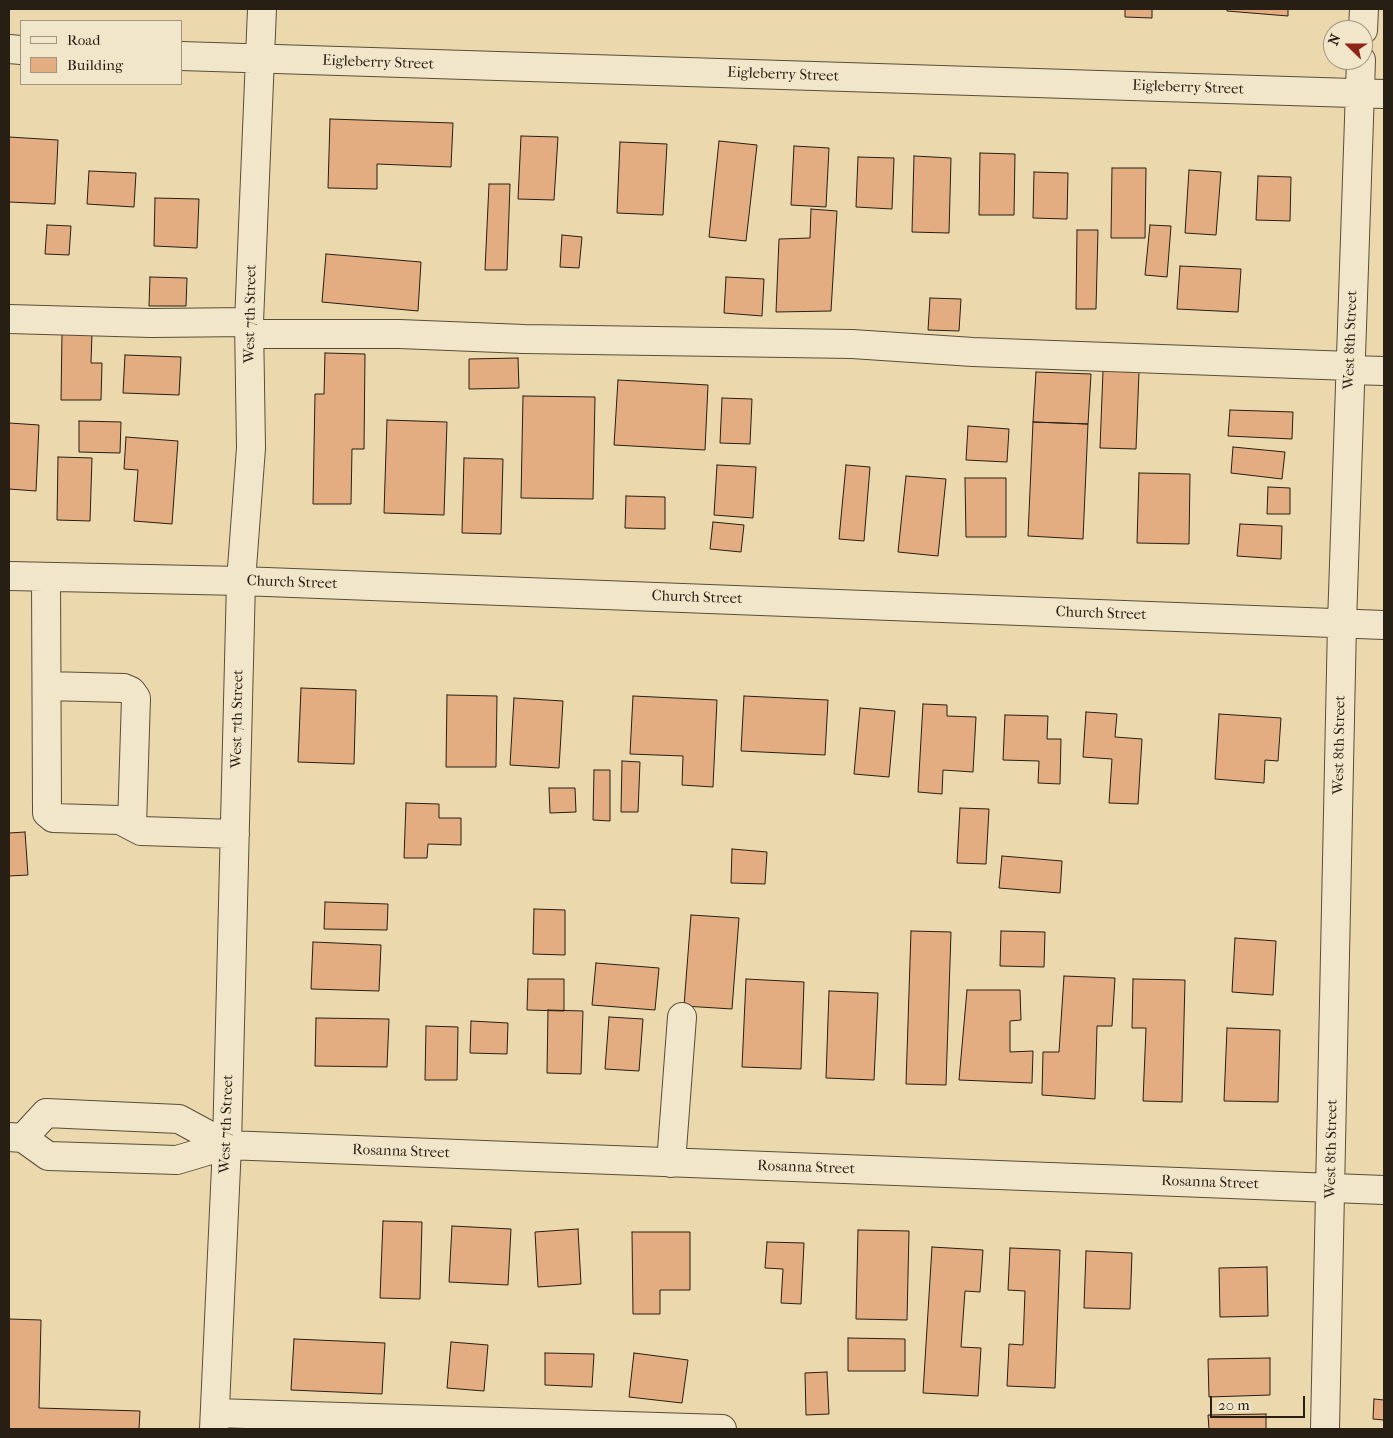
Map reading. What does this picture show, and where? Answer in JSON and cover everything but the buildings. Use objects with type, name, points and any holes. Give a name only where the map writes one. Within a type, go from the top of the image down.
[{"type":"street","name":"West 7th Street","points":[[214,1421],[227,1146],[241,581],[251,448],[249,328],[262,9]]},
{"type":"street","name":"Eigleberry Street","points":[[182,56],[1372,94]]},
{"type":"street","name":"West 8th Street","points":[[1325,1429],[1342,623],[1350,368],[1372,94],[1364,70]]},
{"type":"street","points":[[9,319],[152,323],[524,340],[852,344],[974,352],[1384,371]]},
{"type":"street","name":"Church Street","points":[[9,576],[241,581],[1384,624]]},
{"type":"street","points":[[46,577],[47,813],[53,818],[120,820],[141,831],[235,834]]},
{"type":"street","points":[[47,686],[124,688],[131,690],[136,698],[132,826]]},
{"type":"street","points":[[671,1163],[682,1017]]},
{"type":"street","name":"Rosanna Street","points":[[227,1146],[179,1118],[46,1113],[16,1138],[48,1156],[177,1160],[227,1146],[1384,1190]]},
{"type":"street","points":[[214,1421],[722,1429]]}]
